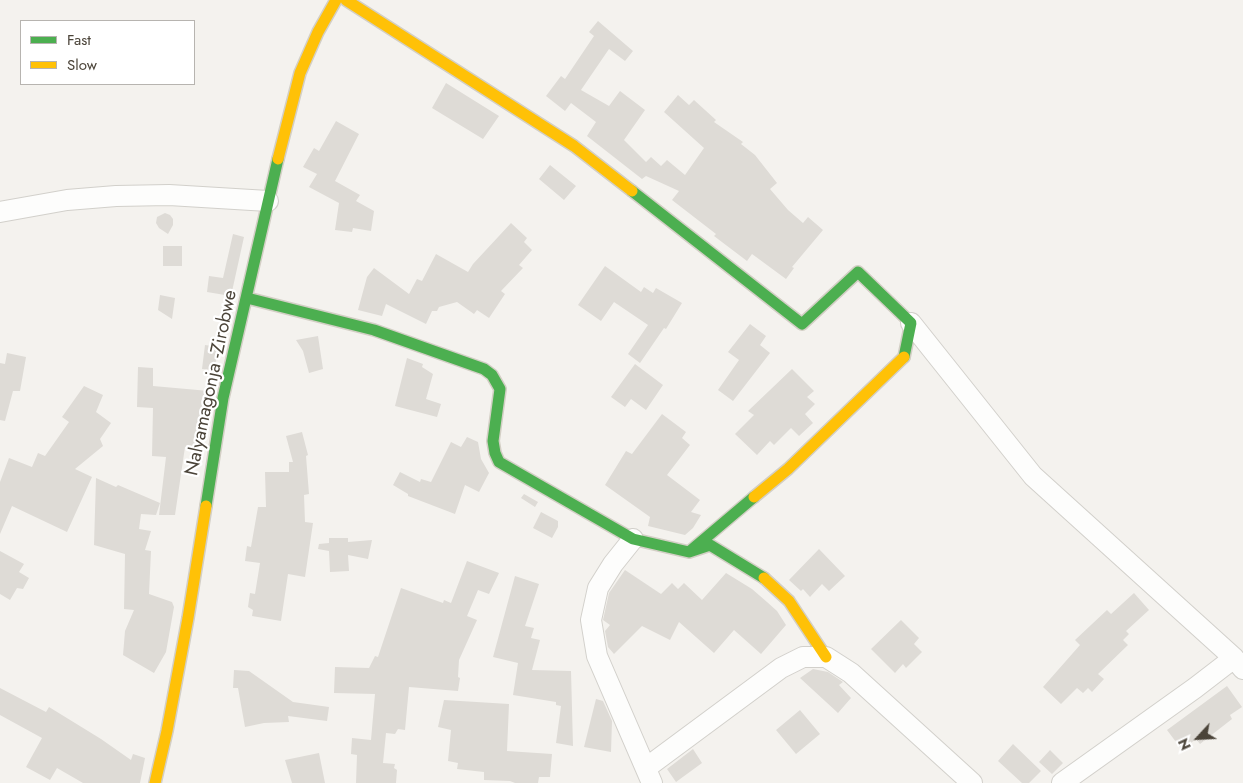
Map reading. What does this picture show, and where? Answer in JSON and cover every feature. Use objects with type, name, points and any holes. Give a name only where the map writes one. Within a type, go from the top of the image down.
[{"type":"street","name":"Nalyamagonja -Zirobwe","points":[[155,783],[167,731],[188,618],[223,398],[268,201],[300,73],[318,32],[336,0]]},
{"type":"street","points":[[346,0],[574,146],[802,324],[858,272],[911,323],[1033,476],[1238,663],[1195,688],[1062,783]]},
{"type":"street","points":[[0,212],[67,200],[124,196],[169,195],[268,201]]},
{"type":"street","points":[[247,298],[374,330],[484,369],[492,375],[500,389],[493,441],[499,462],[633,538],[690,552],[710,545],[766,580],[788,601],[826,656],[851,673],[972,783]]},
{"type":"street","points":[[690,552],[788,469],[904,358],[911,323]]},
{"type":"street","points":[[633,538],[598,588],[591,620],[597,656],[649,775],[781,668],[803,657],[826,656]]},
{"type":"building","points":[[598,21],[633,51],[625,61],[609,49],[581,90],[609,106],[620,91],[645,110],[624,140],[646,162],[651,157],[661,166],[667,160],[685,175],[704,148],[664,112],[678,95],[689,105],[694,100],[716,120],[714,122],[743,142],[741,144],[755,155],[777,183],[770,189],[788,210],[803,223],[808,217],[823,230],[792,267],[794,268],[786,279],[752,254],[747,261],[714,236],[716,234],[672,200],[679,191],[646,176],[642,179],[587,136],[596,122],[571,103],[565,111],[546,96],[561,76],[565,79],[594,36],[589,32]]},
{"type":"building","points":[[446,83],[499,116],[483,139],[432,108]]},
{"type":"building","points":[[336,121],[359,134],[335,181],[360,195],[356,201],[374,211],[371,231],[353,228],[352,232],[335,230],[339,203],[309,187],[317,174],[303,167],[314,148],[319,151]]},
{"type":"building","points":[[550,165],[576,186],[564,200],[539,179]]},
{"type":"building","points":[[165,213],[173,219],[173,225],[168,234],[159,228],[156,223],[157,217]]},
{"type":"building","points":[[511,223],[527,238],[524,242],[532,250],[519,265],[523,268],[501,291],[505,294],[489,318],[477,310],[474,314],[457,302],[439,307],[437,311],[432,311],[426,324],[386,304],[382,316],[358,310],[367,277],[374,268],[409,294],[417,279],[422,281],[436,254],[468,272],[473,264]]},
{"type":"building","points":[[233,234],[244,237],[231,296],[207,292],[209,276],[223,278]]},
{"type":"building","points":[[163,246],[182,246],[182,266],[163,266]]},
{"type":"building","points":[[605,266],[641,292],[644,287],[653,293],[656,288],[682,303],[666,329],[664,328],[640,363],[628,354],[648,325],[614,302],[601,321],[578,305]]},
{"type":"building","points":[[160,295],[175,298],[172,319],[158,310]]},
{"type":"building","points":[[750,324],[766,336],[760,345],[770,353],[733,401],[718,390],[739,360],[728,352]]},
{"type":"building","points":[[318,336],[323,369],[309,373],[303,351],[296,340]]},
{"type":"building","points":[[205,345],[219,347],[214,370],[202,369]]},
{"type":"building","points":[[7,353],[26,357],[20,391],[13,391],[5,421],[0,420],[0,363],[5,364]]},
{"type":"building","points":[[407,358],[423,364],[422,367],[433,374],[426,399],[441,404],[437,417],[395,406]]},
{"type":"building","points":[[635,364],[663,385],[646,410],[631,399],[625,407],[611,397]]},
{"type":"building","points":[[138,367],[153,368],[153,386],[209,391],[199,449],[185,447],[175,515],[159,515],[166,457],[152,456],[153,408],[137,407]]},
{"type":"building","points":[[792,369],[814,391],[807,397],[815,404],[805,414],[813,423],[799,436],[791,428],[774,445],[770,441],[757,455],[735,434],[754,415],[748,411]]},
{"type":"building","points":[[84,386],[103,395],[96,412],[111,423],[100,439],[103,446],[75,469],[92,477],[67,532],[12,506],[0,534],[0,482],[9,458],[32,467],[38,453],[45,456],[69,422],[62,417]]},
{"type":"building","points":[[662,414],[686,432],[682,438],[690,445],[667,475],[700,500],[691,512],[701,515],[693,528],[685,535],[648,526],[650,517],[605,485],[626,451],[632,454]]},
{"type":"building","points":[[302,432],[308,455],[306,456],[309,494],[304,495],[305,522],[313,523],[305,577],[288,574],[281,621],[252,616],[253,610],[248,607],[250,593],[255,594],[260,563],[245,561],[247,546],[251,547],[258,507],[266,507],[265,472],[289,472],[289,462],[293,462],[286,436]]},
{"type":"building","points":[[467,437],[478,442],[481,459],[489,473],[479,492],[465,485],[455,514],[408,496],[408,494],[393,485],[400,472],[420,482],[421,479],[431,482],[451,442],[461,447]]},
{"type":"building","points":[[96,478],[160,503],[156,515],[141,514],[139,529],[151,531],[145,550],[151,551],[149,594],[172,602],[174,607],[166,652],[154,673],[123,655],[125,631],[134,610],[124,609],[125,554],[94,545]]},
{"type":"building","points":[[524,494],[538,502],[535,507],[521,498]]},
{"type":"building","points":[[541,512],[558,521],[558,527],[552,538],[533,528]]},
{"type":"building","points":[[329,538],[348,538],[348,542],[372,540],[368,559],[348,555],[349,571],[330,572],[329,551],[318,549],[319,544],[329,543]]},
{"type":"building","points":[[819,549],[845,576],[829,591],[822,584],[810,597],[803,589],[801,591],[789,580]]},
{"type":"building","points":[[0,551],[24,564],[19,572],[29,578],[23,589],[17,588],[10,600],[0,594]]},
{"type":"building","points":[[467,561],[499,573],[489,594],[478,590],[467,616],[477,620],[459,660],[458,677],[460,678],[458,691],[409,687],[405,730],[398,729],[395,734],[386,733],[383,763],[395,764],[394,768],[397,770],[396,783],[356,783],[357,755],[351,754],[352,738],[371,740],[375,694],[334,693],[335,667],[369,668],[375,656],[378,657],[401,588],[443,603],[444,600],[451,603]]},
{"type":"building","points":[[625,570],[661,594],[672,583],[678,589],[684,583],[702,600],[726,573],[752,589],[777,611],[786,625],[761,654],[734,630],[714,653],[679,622],[670,640],[642,626],[614,654],[608,647],[605,631],[610,625],[603,620],[609,593]]},
{"type":"building","points":[[515,576],[539,584],[525,626],[534,628],[531,638],[540,640],[532,670],[571,671],[573,746],[556,743],[561,706],[556,705],[556,702],[513,695],[518,663],[493,657]]},
{"type":"building","points":[[1134,593],[1149,610],[1126,631],[1129,634],[1123,640],[1128,645],[1098,674],[1104,679],[1092,692],[1088,688],[1083,693],[1077,688],[1061,704],[1043,687],[1080,645],[1075,640],[1107,610],[1111,614]]},
{"type":"building","points":[[901,620],[919,638],[914,644],[922,652],[906,668],[903,664],[895,673],[871,649]]},
{"type":"building","points":[[813,669],[828,672],[843,682],[839,685],[851,698],[838,713],[800,678]]},
{"type":"building","points":[[234,670],[249,671],[293,702],[329,707],[327,721],[288,716],[289,722],[264,723],[245,727],[238,688],[233,688]]},
{"type":"building","points":[[1227,686],[1242,707],[1230,715],[1232,719],[1200,744],[1196,739],[1182,750],[1167,730]]},
{"type":"building","points":[[0,688],[46,712],[49,707],[131,760],[133,754],[145,758],[140,783],[83,783],[57,768],[50,780],[26,767],[42,738],[0,715]]},
{"type":"building","points":[[596,699],[603,701],[612,721],[611,752],[584,747]]},
{"type":"building","points":[[444,700],[509,704],[507,751],[552,754],[550,777],[539,777],[538,783],[515,783],[510,781],[484,780],[484,772],[457,769],[458,763],[448,761],[451,730],[438,727]]},
{"type":"building","points":[[800,710],[820,734],[796,754],[776,730]]},
{"type":"building","points":[[1013,744],[1041,771],[1029,783],[1022,783],[998,761]]},
{"type":"building","points":[[693,749],[702,763],[676,782],[667,769]]},
{"type":"building","points":[[1050,750],[1063,763],[1052,774],[1039,762]]},
{"type":"building","points":[[319,753],[325,783],[292,783],[285,760]]},
{"type":"traffic: fast","points":[[206,506],[223,398],[278,159]]},
{"type":"traffic: fast","points":[[632,191],[802,324],[858,272],[911,323],[904,357]]},
{"type":"traffic: fast","points":[[247,298],[374,330],[484,369],[492,375],[500,389],[493,441],[499,462],[633,539],[689,552],[710,545],[764,578]]},
{"type":"traffic: fast","points":[[689,552],[754,497]]},
{"type":"traffic: slow","points":[[278,159],[300,73],[318,32],[336,0]]},
{"type":"traffic: slow","points":[[346,0],[574,146],[632,191]]},
{"type":"traffic: slow","points":[[754,497],[788,469],[904,357]]},
{"type":"traffic: slow","points":[[155,783],[167,731],[188,618],[206,506]]},
{"type":"traffic: slow","points":[[764,578],[789,601],[826,657]]}]
